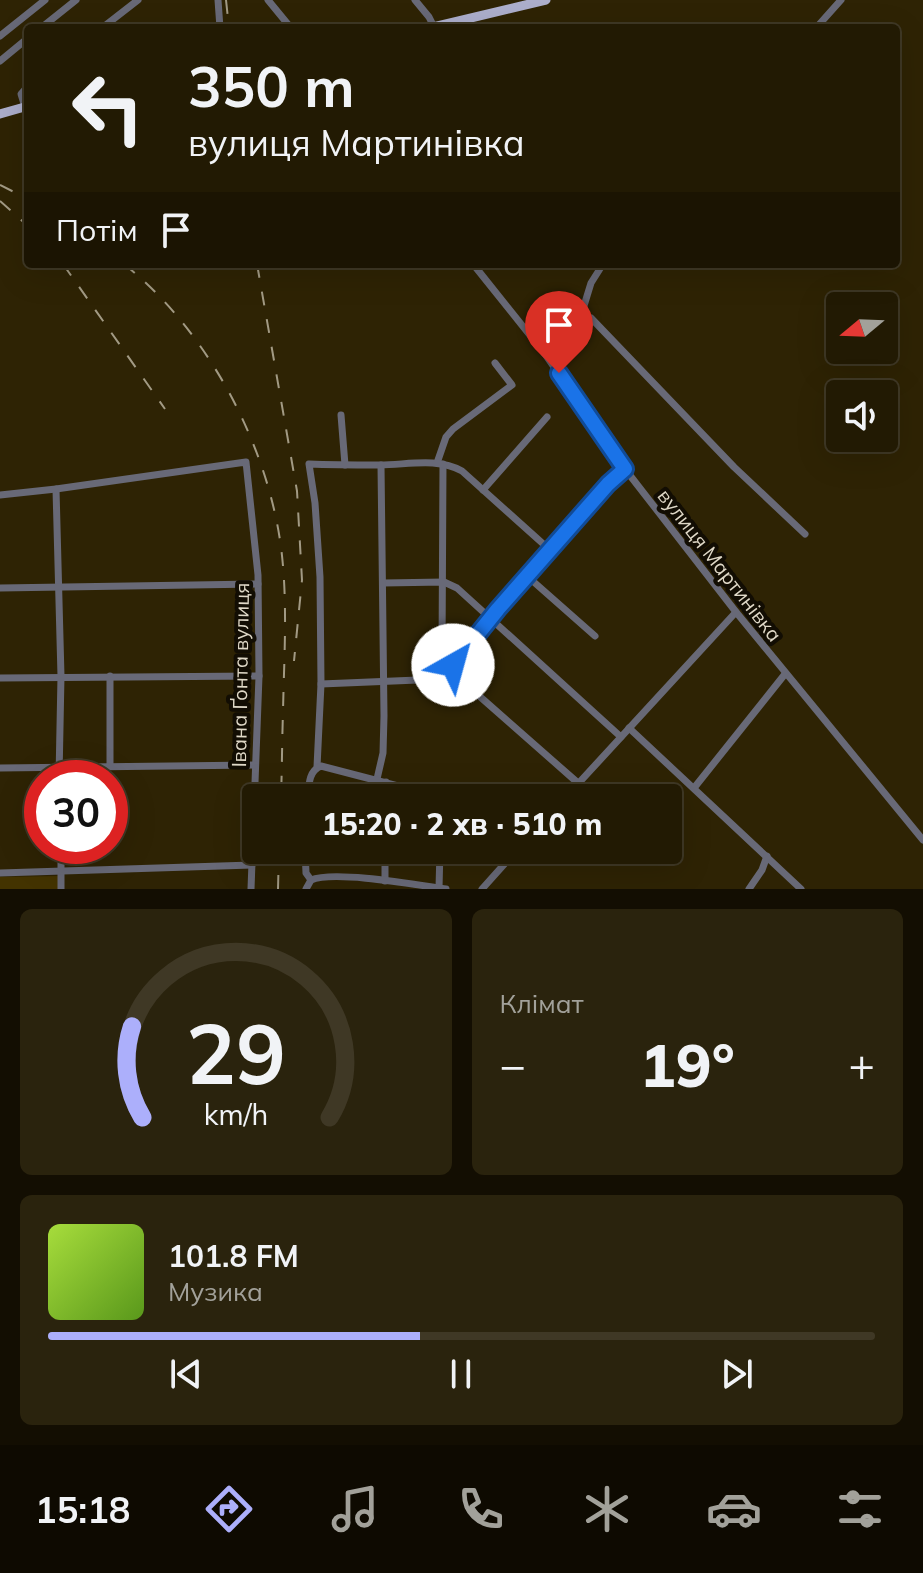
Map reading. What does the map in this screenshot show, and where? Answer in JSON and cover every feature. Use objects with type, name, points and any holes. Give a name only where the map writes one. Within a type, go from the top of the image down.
[{"type":"main road","points":[[443,24],[513,4],[546,0]]},
{"type":"main road","points":[[0,114],[24,108]]},
{"type":"street","points":[[0,36],[45,0]]},
{"type":"street","points":[[46,24],[76,0]]},
{"type":"street","points":[[107,24],[138,0]]},
{"type":"street","points":[[218,0],[220,24]]},
{"type":"street","points":[[268,0],[288,24]]},
{"type":"street","points":[[415,0],[431,24]]},
{"type":"street","points":[[820,24],[841,0]]},
{"type":"street","points":[[0,61],[24,41]]},
{"type":"street","name":"вулиця Мартинівка","points":[[476,268],[545,354],[625,469],[736,612],[923,840]]},
{"type":"street","points":[[545,354],[583,316],[591,283],[600,268]]},
{"type":"street","points":[[583,316],[591,318],[734,467],[805,534]]},
{"type":"street","points":[[495,363],[512,385],[453,429],[446,437],[440,463],[444,582],[442,654],[450,673],[578,783],[736,612]]},
{"type":"street","points":[[341,415],[345,465]]},
{"type":"street","points":[[483,490],[547,417]]},
{"type":"street","name":"Івана Ґонта вулиця","points":[[56,489],[246,462],[258,561],[259,676],[251,889]]},
{"type":"street","points":[[309,784],[317,767],[321,684],[320,577],[309,464],[440,463],[462,471],[550,550]]},
{"type":"street","points":[[381,465],[382,784]]},
{"type":"street","points":[[321,684],[442,679],[527,576],[608,484],[625,469]]},
{"type":"street","points":[[0,495],[56,489],[61,676],[59,760]]},
{"type":"street","points":[[527,576],[595,636]]},
{"type":"street","points":[[383,583],[444,582],[457,588],[621,737]]},
{"type":"street","points":[[0,588],[258,584]]},
{"type":"street","points":[[694,788],[785,674]]},
{"type":"street","points":[[110,676],[110,760]]},
{"type":"street","points":[[0,678],[259,676]]},
{"type":"street","points":[[629,728],[801,889]]},
{"type":"street","points":[[128,766],[255,765]]},
{"type":"street","points":[[317,767],[325,766],[392,784]]},
{"type":"street","points":[[0,768],[24,767]]},
{"type":"street","points":[[749,889],[767,856]]},
{"type":"street","points":[[61,864],[61,889]]},
{"type":"street","points":[[306,864],[306,873],[311,880]]},
{"type":"street","points":[[385,864],[385,881]]},
{"type":"street","points":[[439,888],[440,864]]},
{"type":"street","points":[[482,889],[504,864]]},
{"type":"street","points":[[0,873],[252,865]]},
{"type":"street","points":[[306,889],[311,880],[320,877],[446,889]]},
{"type":"shaded area","points":[[59,876],[59,889],[0,889],[0,877]]},
{"type":"railway","points":[[226,0],[229,24]]},
{"type":"railway","points":[[0,185],[24,197]]},
{"type":"railway","points":[[0,201],[24,222]]},
{"type":"railway","points":[[66,268],[165,409]]},
{"type":"railway","points":[[128,268],[182,321],[228,391],[247,429],[274,508],[284,588],[281,784]]},
{"type":"railway","points":[[258,268],[297,491],[302,580],[294,661]]},
{"type":"railway","points":[[278,889],[279,864]]},
{"type":"route","points":[[453,665],[498,609],[608,484],[625,469],[559,373]]}]
